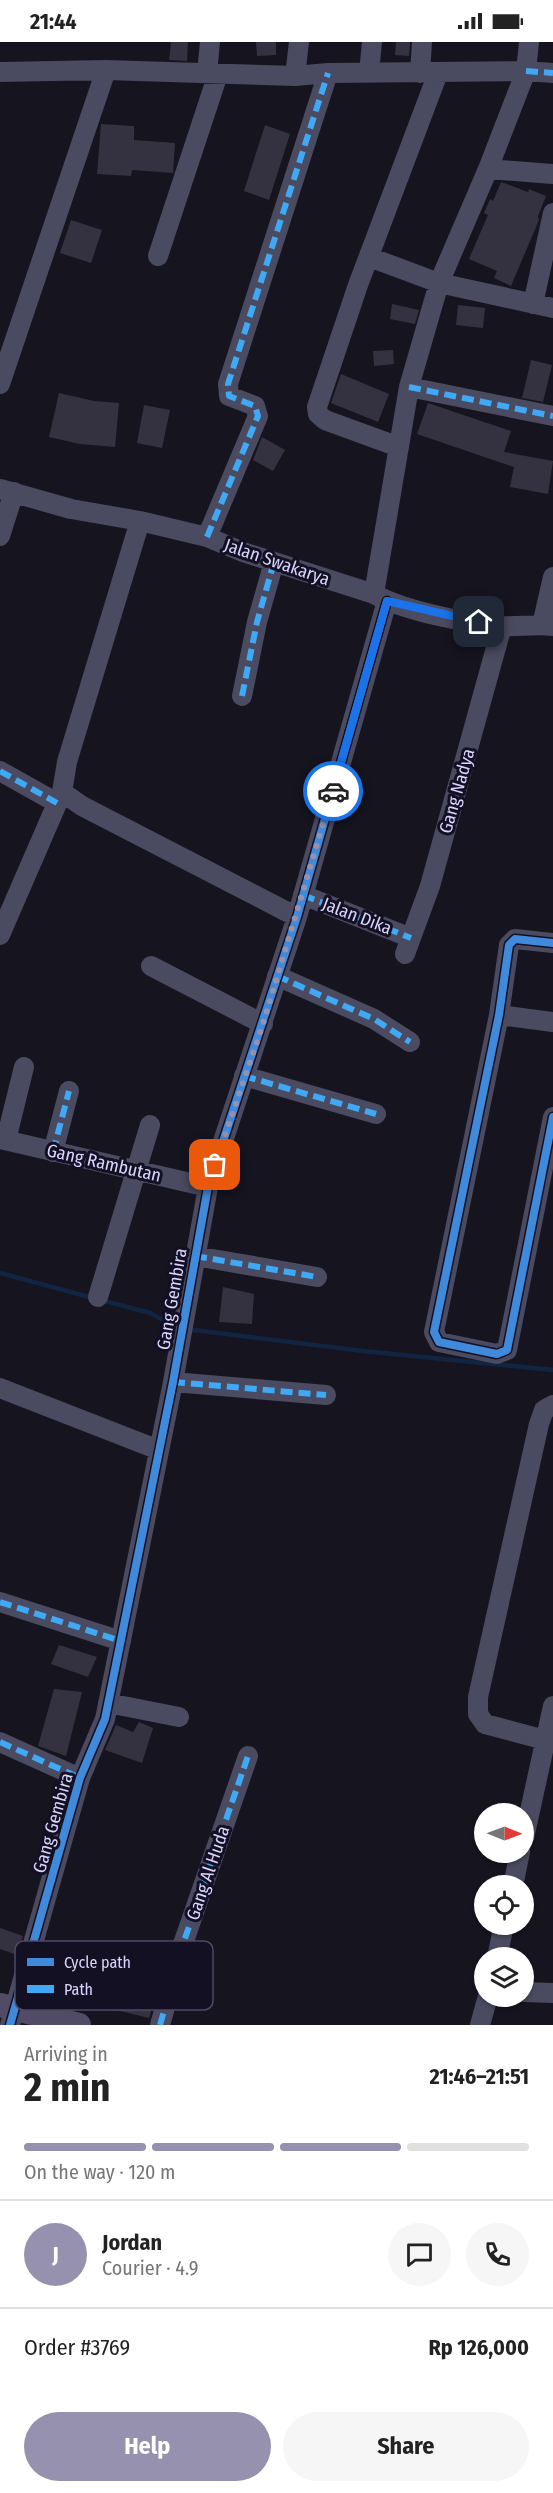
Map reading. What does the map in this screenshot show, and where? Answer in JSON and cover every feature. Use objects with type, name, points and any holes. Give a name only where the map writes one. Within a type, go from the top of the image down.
[{"type":"main road","points":[[8,2013],[79,2025]]},
{"type":"street","points":[[158,256],[212,73],[210,42]]},
{"type":"street","points":[[295,76],[299,42]]},
{"type":"street","points":[[369,73],[372,42]]},
{"type":"street","points":[[399,447],[325,420],[318,414],[316,407],[369,257],[429,73],[422,42]]},
{"type":"street","name":"Gang Gembira","points":[[30,1941],[80,1778],[105,1719],[173,1382],[208,1187],[297,917],[380,597],[409,387],[439,283],[488,169],[526,71],[529,42]]},
{"type":"street","points":[[0,384],[106,70]]},
{"type":"street","points":[[0,72],[106,70],[295,76],[328,73],[526,71],[553,73]]},
{"type":"street","points":[[207,537],[258,416],[255,406],[228,396],[228,384],[328,73]]},
{"type":"street","points":[[488,169],[553,174]]},
{"type":"street","points":[[533,304],[553,213]]},
{"type":"street","points":[[369,257],[439,283],[553,308]]},
{"type":"street","points":[[409,387],[553,416]]},
{"type":"street","points":[[0,536],[7,491]]},
{"type":"street","name":"Jalan Swakarya","points":[[7,491],[71,509],[140,521],[207,537],[380,597],[456,618],[502,626],[548,625]]},
{"type":"street","points":[[0,935],[60,798],[67,762],[140,521]]},
{"type":"street","points":[[242,696],[257,622],[274,562]]},
{"type":"street","points":[[548,625],[553,577]]},
{"type":"street","name":"Gang Nadya","points":[[408,946],[430,885],[502,626]]},
{"type":"street","points":[[0,771],[82,806],[297,917]]},
{"type":"street","name":"Jalan Dika","points":[[303,895],[408,946]]},
{"type":"street","points":[[553,943],[515,939],[509,945],[499,1015],[434,1332],[439,1342],[498,1354],[507,1350],[547,1185],[553,1117]]},
{"type":"street","points":[[151,966],[263,1024]]},
{"type":"street","points":[[277,976],[374,1019],[410,1042]]},
{"type":"street","points":[[499,1015],[553,1022]]},
{"type":"street","points":[[3,1139],[24,1067]]},
{"type":"street","points":[[244,1077],[376,1114]]},
{"type":"street","points":[[53,1152],[69,1091]]},
{"type":"street","points":[[98,1297],[150,1125]]},
{"type":"street","name":"Gang Rambutan","points":[[3,1139],[208,1187]]},
{"type":"street","points":[[195,1257],[317,1277]]},
{"type":"street","points":[[173,1382],[326,1395]]},
{"type":"street","points":[[0,1388],[159,1450]]},
{"type":"street","points":[[549,1741],[485,1724],[478,1714],[478,1697],[539,1424],[544,1410],[553,1405]]},
{"type":"street","points":[[0,1602],[121,1641]]},
{"type":"street","points":[[108,1703],[179,1717]]},
{"type":"street","points":[[533,1803],[549,1741],[553,1706]]},
{"type":"street","points":[[0,1742],[80,1778]]},
{"type":"street","name":"Gang Al Huda","points":[[184,1941],[248,1756]]},
{"type":"street","name":"Gang Gembira","points":[[8,2013],[15,1990]]},
{"type":"street","points":[[534,1992],[553,1993]]},
{"type":"street","points":[[480,2025],[485,2007]]},
{"type":"street","name":"Gang Al Huda","points":[[160,2025],[164,2010]]},
{"type":"building","points":[[171,42],[188,42],[187,61],[169,60]]},
{"type":"building","points":[[256,42],[276,42],[276,55],[257,56]]},
{"type":"building","points":[[396,42],[410,42],[409,56],[395,55]]},
{"type":"building","points":[[101,124],[134,126],[134,140],[175,143],[173,173],[132,170],[131,176],[97,174]]},
{"type":"building","points":[[265,125],[290,134],[269,200],[244,191]]},
{"type":"building","points":[[501,182],[546,196],[538,216],[539,220],[511,286],[494,278],[497,271],[469,259],[488,215],[484,213],[490,199],[493,201]]},
{"type":"building","points":[[71,220],[102,230],[91,263],[60,253]]},
{"type":"building","points":[[392,304],[419,310],[415,324],[390,319]]},
{"type":"building","points":[[458,305],[485,308],[483,328],[456,325]]},
{"type":"building","points":[[393,350],[394,364],[374,366],[373,351]]},
{"type":"building","points":[[531,360],[552,365],[543,402],[522,398]]},
{"type":"building","points":[[341,374],[389,394],[378,422],[331,403]]},
{"type":"building","points":[[59,393],[94,401],[119,403],[115,447],[80,444],[49,437]]},
{"type":"building","points":[[428,403],[511,431],[504,452],[553,461],[548,494],[510,487],[514,467],[417,434]]},
{"type":"building","points":[[144,405],[170,410],[162,448],[137,443]]},
{"type":"building","points":[[262,437],[285,450],[273,471],[253,460]]},
{"type":"building","points":[[223,1287],[254,1294],[252,1324],[219,1322]]},
{"type":"building","points":[[59,1645],[97,1657],[88,1677],[51,1664]]},
{"type":"building","points":[[54,1689],[82,1692],[66,1756],[38,1746]]},
{"type":"building","points":[[139,1722],[153,1728],[142,1763],[105,1750],[116,1725],[133,1732]]},
{"type":"building","points":[[0,1928],[23,1936],[21,1941],[15,1941],[15,1954],[0,1949]]},
{"type":"building","points":[[116,2010],[151,2010],[149,2018]]},
{"type":"waterway","points":[[0,1273],[93,1298]]},
{"type":"waterway","points":[[101,1300],[150,1313],[176,1327]]},
{"type":"waterway","points":[[194,1330],[363,1351],[553,1370]]},
{"type":"marked path","points":[[526,71],[553,73]]},
{"type":"marked path","points":[[207,537],[258,416],[255,406],[229,396],[228,384],[328,73]]},
{"type":"marked path","points":[[409,387],[553,416]]},
{"type":"marked path","points":[[242,696],[257,622],[274,562]]},
{"type":"marked path","points":[[0,771],[57,803]]},
{"type":"marked path","points":[[303,895],[411,938]]},
{"type":"marked path","points":[[277,976],[374,1019],[410,1042]]},
{"type":"marked path","points":[[244,1076],[376,1114]]},
{"type":"marked path","points":[[53,1152],[69,1091]]},
{"type":"marked path","points":[[195,1256],[317,1277]]},
{"type":"marked path","points":[[173,1382],[326,1395]]},
{"type":"marked path","points":[[0,1602],[121,1641]]},
{"type":"marked path","points":[[0,1742],[80,1778]]},
{"type":"marked path","points":[[184,1941],[248,1756]]},
{"type":"marked path","points":[[160,2025],[164,2010]]},
{"type":"cycle path","points":[[34,1941],[80,1778],[105,1719],[173,1382],[208,1187],[297,917],[387,601]]},
{"type":"cycle path","points":[[553,943],[515,939],[509,945],[499,1015],[434,1332],[439,1342],[497,1354],[507,1350],[553,1117]]},
{"type":"cycle path","points":[[10,2025],[15,2007]]},
{"type":"way so far","points":[[215,1165],[297,917],[333,791]]},
{"type":"route","points":[[333,791],[387,601],[479,622]]}]
